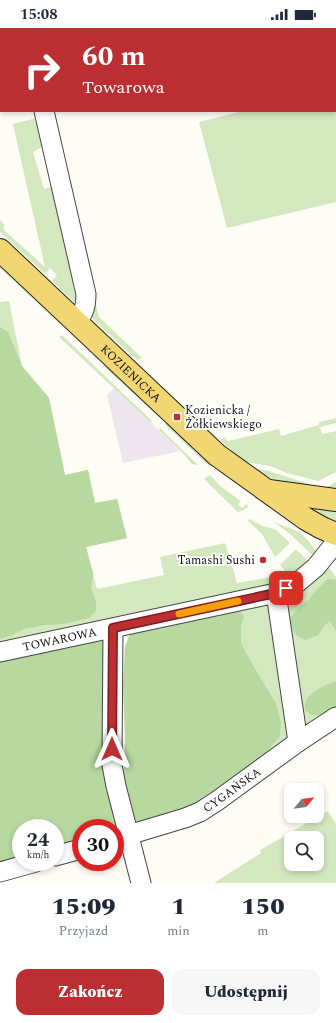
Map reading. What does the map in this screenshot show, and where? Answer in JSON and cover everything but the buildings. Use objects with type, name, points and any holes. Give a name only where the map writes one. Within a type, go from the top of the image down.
[{"type":"main road","name":"KOZIENICKA","points":[[0,250],[217,455],[306,519],[336,534]]},
{"type":"main road","name":"KOZIENICKA","points":[[266,490],[336,500]]},
{"type":"street","points":[[44,112],[86,294],[84,310],[77,323]]},
{"type":"street","name":"TOWAROWA","points":[[0,652],[276,593],[297,583],[316,567],[336,542]]},
{"type":"street","points":[[276,593],[298,742]]},
{"type":"street","points":[[113,628],[112,764],[120,819]]},
{"type":"street","name":"CYGAŃSKA","points":[[124,836],[200,812],[298,742],[336,717]]},
{"type":"street","points":[[124,842],[141,883]]},
{"type":"street","points":[[0,872],[12,869]]},
{"type":"shaded area","points":[[114,388],[181,451],[123,463],[107,395]]},
{"type":"green space","points":[[238,112],[336,112],[336,202],[227,228],[199,122]]},
{"type":"green space","points":[[40,117],[44,135],[42,147],[33,152],[44,189],[54,186],[80,302],[74,302],[52,281],[57,275],[50,268],[45,274],[0,232],[0,220],[4,224],[4,230],[45,267],[13,124]]},
{"type":"green space","points":[[0,264],[61,320],[60,324],[0,268]]},
{"type":"green space","points":[[89,276],[99,317],[142,358],[137,360],[95,321],[91,315]]},
{"type":"green space","points":[[9,301],[22,366],[49,398],[65,475],[88,470],[95,503],[117,499],[127,538],[86,547],[97,589],[164,575],[160,557],[225,543],[237,583],[288,574],[280,565],[296,549],[309,562],[297,580],[0,646],[0,302]]},
{"type":"green space","points":[[0,327],[8,332],[22,366],[49,398],[65,475],[88,470],[95,503],[117,499],[127,538],[86,547],[93,573],[91,588],[96,601],[96,611],[89,618],[64,624],[44,625],[24,629],[13,635],[0,639]]},
{"type":"green space","points":[[62,335],[152,421],[151,423],[59,337]]},
{"type":"green space","points":[[106,363],[159,412],[157,415],[103,366]]},
{"type":"green space","points":[[336,418],[336,423],[320,427],[322,434],[336,431],[336,472],[318,481],[287,473],[270,466],[245,462],[221,440],[224,437],[228,441],[279,429],[281,436],[319,425],[319,422]]},
{"type":"green space","points":[[168,421],[195,447],[211,466],[210,467],[165,425]]},
{"type":"green space","points":[[160,428],[198,465],[192,464],[159,430]]},
{"type":"green space","points":[[249,467],[269,471],[325,488],[336,482],[336,490],[287,485]]},
{"type":"green space","points":[[210,475],[220,486],[241,501],[238,505],[243,508],[246,504],[249,506],[238,512],[204,479]]},
{"type":"green space","points":[[273,489],[336,506],[336,527]]},
{"type":"green space","points":[[250,519],[262,526],[276,530],[289,542],[289,544],[275,557],[262,534],[247,520]]},
{"type":"green space","points":[[274,522],[300,532],[317,553],[316,559],[290,534]]},
{"type":"green space","points":[[327,565],[336,577],[336,712],[306,726],[303,725],[285,600]]},
{"type":"green space","points":[[328,579],[336,580],[336,631],[330,621],[324,626],[318,635],[305,640],[296,635],[292,628],[290,619],[296,610],[308,601],[316,590]]},
{"type":"green space","points":[[269,604],[288,739],[196,806],[247,767],[276,703],[241,643],[241,628],[244,617],[239,607]]},
{"type":"green space","points":[[239,607],[244,617],[241,628],[241,643],[276,703],[281,723],[280,736],[267,752],[196,806],[136,823],[124,776],[125,741],[123,685],[125,646],[130,634]]},
{"type":"green space","points":[[98,636],[107,642],[118,819],[72,819],[72,843],[64,845],[64,819],[12,819],[12,861],[0,865],[0,660]]},
{"type":"green space","points":[[336,681],[336,708],[320,715],[312,715],[305,710],[305,703],[313,692]]},
{"type":"green space","points":[[328,811],[336,824],[336,883],[214,883],[261,853],[260,850],[284,836],[284,871],[324,871],[324,831],[293,831],[307,823],[324,823],[324,813]]},
{"type":"slow traffic","points":[[179,614],[238,601]]},
{"type":"place","name":"Kozienicka / Żółkiewskiego","points":[[177,417]]},
{"type":"place","name":"Tamashi Sushi","points":[[263,560]]},
{"type":"route","points":[[112,749],[113,628],[276,593],[286,588]]}]
